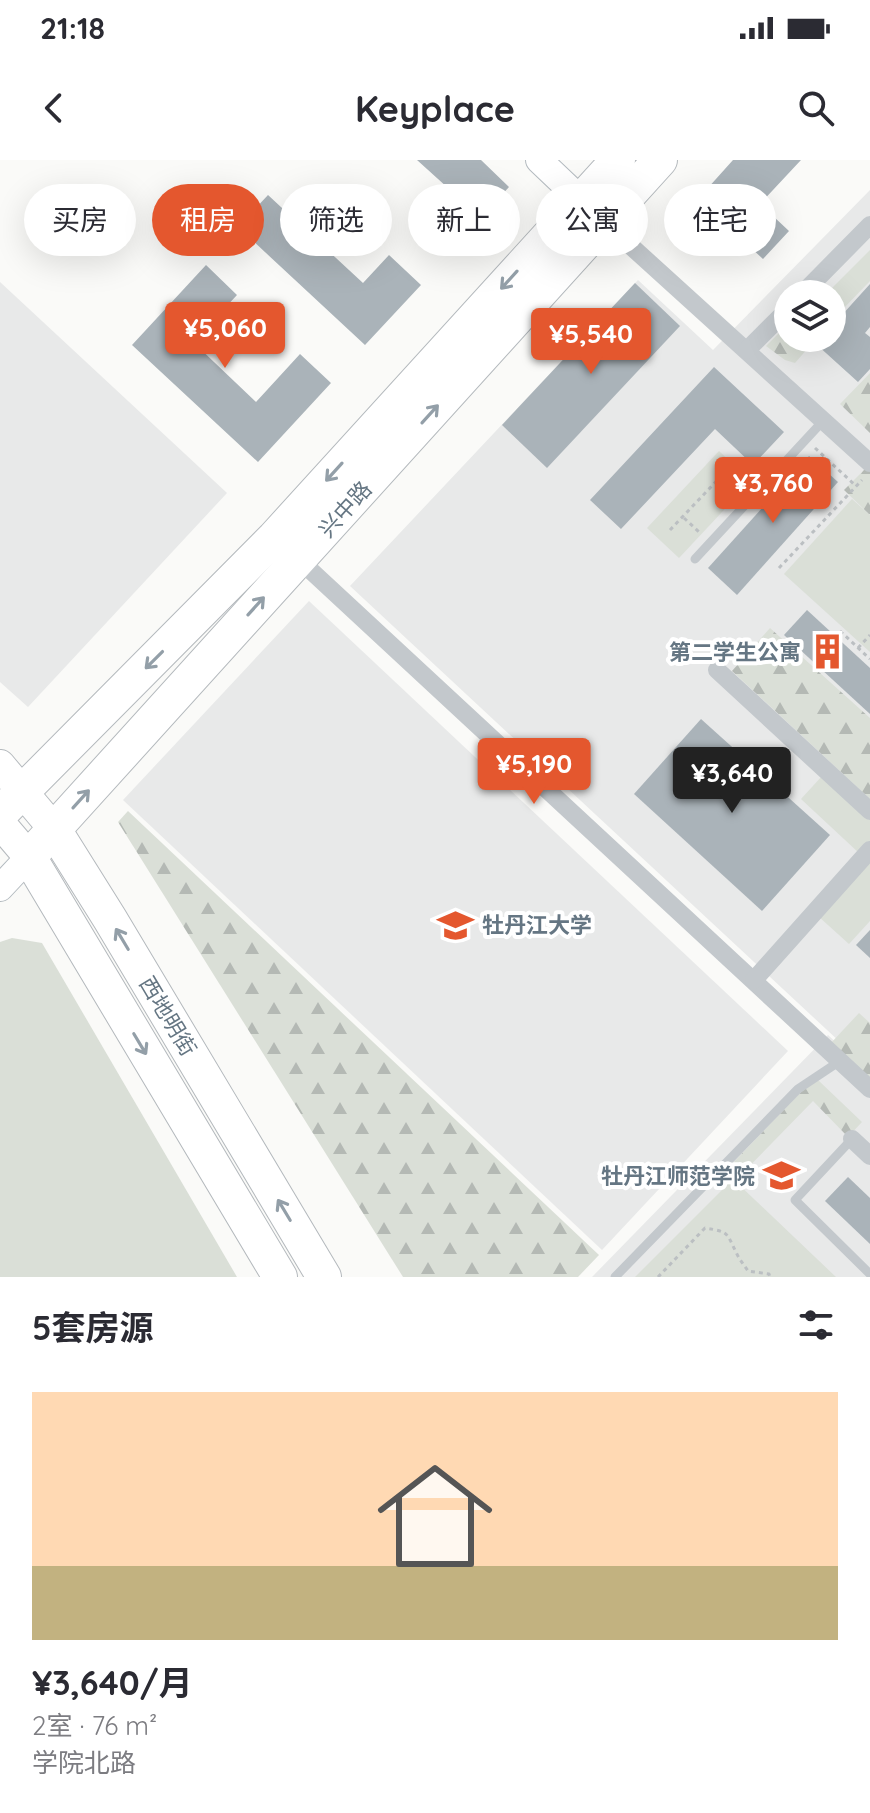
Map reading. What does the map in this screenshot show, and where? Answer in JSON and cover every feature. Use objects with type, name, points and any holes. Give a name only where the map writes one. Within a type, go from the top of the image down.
[{"type":"highway","name":"兴中路","points":[[606,184],[618,160]]},
{"type":"highway","name":"兴中路","points":[[628,184],[660,160]]},
{"type":"highway","name":"兴中路","points":[[29,857],[286,549],[552,256]]},
{"type":"highway","name":"兴中路","points":[[12,802],[286,549]]},
{"type":"highway","name":"西地明街","points":[[53,828],[324,1277]]},
{"type":"highway","name":"西地明街","points":[[29,857],[280,1277]]},
{"type":"main road","name":"西地明街","points":[[0,765],[12,802],[53,828]]},
{"type":"main road","name":"西地明街","points":[[0,823],[29,857]]},
{"type":"street","points":[[539,160],[564,184]]},
{"type":"street","points":[[816,280],[870,225]]},
{"type":"street","points":[[643,256],[823,420],[868,469]]},
{"type":"street","points":[[747,350],[774,323]]},
{"type":"street","points":[[286,549],[870,1089]]},
{"type":"street","points":[[717,670],[870,811]]},
{"type":"street","points":[[754,980],[870,850]]},
{"type":"street","points":[[0,888],[29,857]]},
{"type":"street","points":[[852,1139],[870,1156]]},
{"type":"lane","points":[[695,559],[823,420]]},
{"type":"lane","points":[[615,1277],[798,1089],[840,1061]]},
{"type":"lane","points":[[852,1139],[795,1200],[870,1274]]},
{"type":"path","points":[[806,439],[856,486]]},
{"type":"path","points":[[779,568],[856,486],[868,469]]},
{"type":"path","points":[[670,530],[727,470]]},
{"type":"path","points":[[717,481],[744,506]]},
{"type":"path","points":[[683,517],[710,543]]},
{"type":"path","points":[[840,631],[870,659]]},
{"type":"path","points":[[858,648],[870,635]]},
{"type":"path","points":[[658,1277],[705,1228],[721,1231],[731,1239],[748,1271],[769,1274],[770,1277]]},
{"type":"shaded area","points":[[870,190],[870,1070],[350,586],[638,280],[713,350],[774,288],[774,352],[846,352],[846,280],[782,280]]},
{"type":"shaded area","points":[[0,282],[227,493],[28,707],[0,682]]},
{"type":"shaded area","name":"牡丹江大学","points":[[309,601],[788,1051],[602,1250],[123,800]]},
{"type":"shaded area","name":"牡丹江师范学院","points":[[828,1035],[870,1074],[870,1277],[592,1277]]},
{"type":"green space","points":[[870,250],[870,281],[846,306],[846,280],[840,280]]},
{"type":"green space","points":[[774,338],[774,352],[766,346]]},
{"type":"green space","points":[[774,352],[805,352],[795,363]]},
{"type":"green space","points":[[870,373],[870,433],[840,404]]},
{"type":"green space","points":[[719,451],[751,481],[679,558],[647,528]]},
{"type":"green space","points":[[867,467],[870,470],[870,515],[844,490]]},
{"type":"green space","points":[[852,499],[870,515],[870,652],[784,574]]},
{"type":"green space","points":[[770,628],[870,718],[870,799],[732,671]]},
{"type":"green space","points":[[823,775],[870,818],[870,841],[859,853],[801,799]]},
{"type":"green space","points":[[128,811],[599,1255],[578,1277],[403,1277],[118,822]]},
{"type":"green space","points":[[870,858],[870,921],[849,944],[818,916]]},
{"type":"green space","points":[[12,938],[42,943],[237,1277],[0,1277],[0,942]]},
{"type":"green space","points":[[859,1013],[870,1023],[870,1083],[830,1044]]},
{"type":"green space","points":[[818,1080],[862,1122],[848,1137],[813,1101],[738,1178],[728,1168],[801,1092]]},
{"type":"green space","points":[[733,1179],[836,1277],[635,1277]]},
{"type":"building","points":[[417,160],[481,160],[506,184],[444,184]]},
{"type":"building","points":[[733,160],[801,160],[776,187],[776,184],[711,184]]},
{"type":"building","points":[[268,195],[280,206],[280,256],[334,256],[363,283],[390,256],[421,285],[365,345],[264,251],[264,199]]},
{"type":"building","points":[[776,219],[789,231],[776,245]]},
{"type":"building","points":[[206,265],[237,295],[193,342],[256,402],[300,354],[331,383],[258,462],[132,345]]},
{"type":"building","points":[[635,283],[680,326],[547,468],[502,425]]},
{"type":"building","points":[[870,284],[870,327],[865,333],[870,337],[870,369],[858,382],[825,352],[846,352],[846,311]]},
{"type":"building","points":[[714,367],[784,432],[753,465],[715,429],[621,529],[590,500]]},
{"type":"building","points":[[809,456],[838,482],[737,595],[708,568]]},
{"type":"building","name":"第二学生公寓","points":[[807,610],[870,668],[870,714],[784,635]]},
{"type":"building","points":[[701,719],[830,835],[762,911],[634,794]]},
{"type":"building","points":[[870,930],[870,958],[856,945]]},
{"type":"building","points":[[848,1177],[870,1198],[870,1244],[825,1201]]},
{"type":"place","name":"第二学生公寓","points":[[827,652]]},
{"type":"place","name":"牡丹江大学","points":[[456,925]]},
{"type":"place","name":"牡丹江师范学院","points":[[781,1176]]}]
